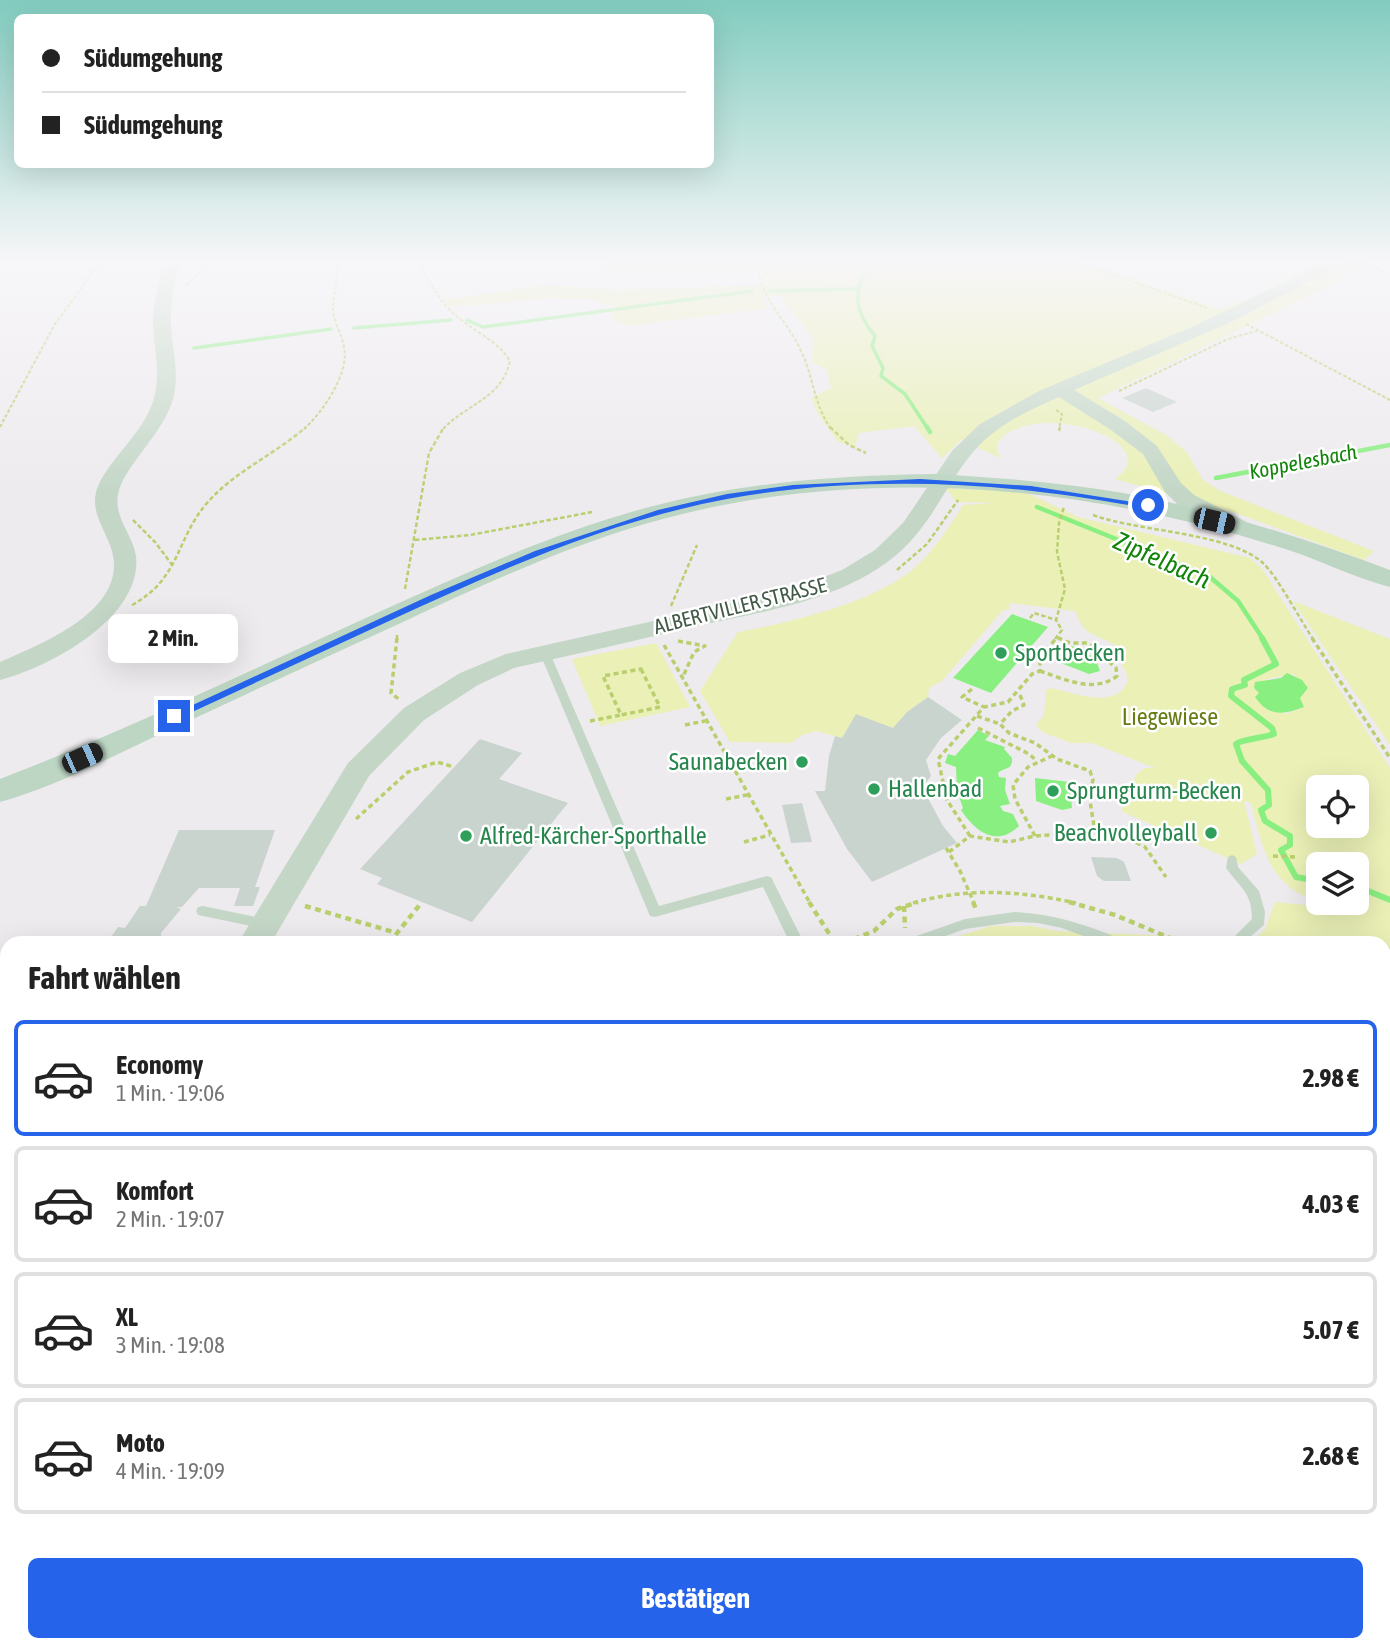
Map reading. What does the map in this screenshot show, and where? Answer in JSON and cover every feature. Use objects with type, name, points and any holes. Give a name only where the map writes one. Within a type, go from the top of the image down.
[{"type":"main road","points":[[0,791],[72,762],[538,552],[661,511],[727,496],[780,489],[868,483],[975,483],[1098,506],[1163,493],[1237,526],[1390,579]]},
{"type":"street","points":[[0,672],[60,644],[87,627],[109,606],[120,590],[127,570],[125,554],[105,506],[108,491],[149,432],[165,395],[167,376],[164,338]]},
{"type":"street","name":"ALBERTVILLER STRASSE","points":[[260,934],[358,770],[387,738],[414,714],[469,679],[506,662],[794,597],[839,581],[883,556],[905,537],[925,511],[956,459],[985,429],[1182,338]]},
{"type":"street","points":[[1050,398],[1110,423],[1151,451],[1163,493]]},
{"type":"lane","points":[[544,652],[655,912],[767,881],[794,936]]},
{"type":"lane","points":[[1232,860],[1232,868],[1256,893],[1259,910],[1259,921],[1243,936]]},
{"type":"lane","points":[[203,911],[260,934]]},
{"type":"lane","points":[[917,936],[964,923],[1016,917],[1072,926],[1097,936]]},
{"type":"path","points":[[0,427],[47,338]]},
{"type":"path","points":[[109,606],[132,605],[149,598],[162,585],[197,515],[207,501],[313,420],[326,406],[346,357],[342,338]]},
{"type":"path","points":[[403,597],[428,456],[437,437],[447,424],[505,382],[510,362],[498,345],[487,338]]},
{"type":"path","points":[[792,338],[803,354],[822,414],[842,440],[853,449],[866,453]]},
{"type":"path","points":[[1119,391],[1232,338]]},
{"type":"path","points":[[1272,338],[1390,400]]},
{"type":"path","points":[[1050,398],[1062,414],[1059,430]]},
{"type":"path","points":[[1098,506],[1115,522],[1232,547],[1255,555],[1264,564],[1390,758]]},
{"type":"path","points":[[1056,620],[1065,589],[1058,561],[1059,521],[1063,509]]},
{"type":"path","points":[[415,540],[470,535],[601,510]]},
{"type":"path","points":[[670,608],[697,545]]},
{"type":"path","points":[[165,556],[173,566]]},
{"type":"path","points":[[1030,618],[1034,613],[1056,620],[1062,630],[1040,660],[1040,671]]},
{"type":"path","points":[[398,632],[391,693],[414,714]]},
{"type":"path","points":[[972,689],[962,697],[984,706],[1002,706],[1019,694],[1032,674],[1040,671],[1092,685],[1104,684],[1117,676],[1116,668],[1088,643],[1070,643],[1057,637]]},
{"type":"path","points":[[676,639],[685,644],[705,646],[694,652],[682,679]]},
{"type":"path","points":[[662,642],[829,936]]},
{"type":"path","points":[[574,724],[621,715],[660,707],[641,669],[603,676],[621,715]]},
{"type":"path","points":[[1000,724],[1012,711],[1024,705],[1019,694]]},
{"type":"path","points":[[984,706],[938,759],[942,787],[948,804],[970,836],[1009,842],[1035,836],[1095,832],[1125,837],[1145,847],[1166,877]]},
{"type":"path","points":[[977,716],[1000,724],[1009,733],[1035,743],[1052,756],[1090,771],[1093,780],[1089,795],[1095,832]]},
{"type":"path","points":[[685,725],[705,721]]},
{"type":"path","points":[[978,728],[1038,761]]},
{"type":"path","points":[[1035,836],[1015,799],[1013,785],[1017,778],[1038,761],[1052,756]]},
{"type":"path","points":[[705,761],[726,757]]},
{"type":"path","points":[[348,826],[408,772],[437,762],[454,767]]},
{"type":"path","points":[[726,799],[747,795]]},
{"type":"path","points":[[744,842],[770,835]]},
{"type":"path","points":[[969,892],[947,850],[961,845],[970,836]]},
{"type":"path","points":[[1273,856],[1296,857]]},
{"type":"path","points":[[395,936],[422,902]]},
{"type":"path","points":[[302,905],[397,933]]},
{"type":"path","points":[[904,906],[910,936]]},
{"type":"path","points":[[859,936],[879,927]]},
{"type":"green space","points":[[813,338],[1222,338],[1098,398],[1166,435],[1187,452],[1202,479],[1220,491],[1374,551],[1364,560],[1233,512],[1115,479],[1127,465],[1125,451],[1111,439],[1090,429],[1039,423],[1015,429],[998,442],[1000,458],[961,440],[942,458],[914,426],[859,433],[855,446],[838,442],[818,414],[811,398],[831,388],[827,370],[812,362]]},
{"type":"green space","name":"Liegewiese","points":[[946,488],[1025,492],[1078,517],[1250,558],[1262,569],[1390,768],[1390,936],[1258,936],[1265,929],[1275,902],[1306,905],[1306,915],[1369,915],[1369,852],[1306,852],[1306,896],[1288,886],[1270,863],[1251,803],[1244,801],[1257,854],[1241,864],[1121,811],[1136,775],[1144,768],[1155,768],[1092,743],[1071,743],[1042,732],[1036,725],[1044,715],[1046,690],[1051,688],[1098,698],[1116,694],[1126,685],[1126,673],[1117,659],[1118,648],[1087,631],[1075,611],[1010,603],[1009,609],[1002,611],[942,681],[929,688],[928,697],[907,712],[893,728],[856,715],[842,738],[816,731],[802,735],[791,743],[730,742],[700,691],[738,632],[833,609],[858,600],[901,578],[931,551],[963,505],[995,503],[956,502]],"holes":[[[1293,674],[1308,688],[1299,698],[1304,707],[1286,714],[1259,694],[1266,679]]]},
{"type":"green space","points":[[1293,601],[1390,639],[1390,745]]},
{"type":"green space","points":[[656,643],[690,707],[600,726],[572,659]]},
{"type":"green space","points":[[991,926],[1032,926],[1057,931],[1171,936],[959,936]]},
{"type":"shaded area","name":"Sportbecken","points":[[1012,614],[1048,627],[991,693],[953,678]]},
{"type":"shaded area","points":[[1070,646],[1085,648],[1087,654],[1095,657],[1100,671],[1089,674],[1061,663],[1060,658],[1068,653]]},
{"type":"shaded area","points":[[1287,673],[1302,680],[1308,688],[1300,698],[1304,707],[1283,713],[1271,711],[1255,697],[1259,693],[1254,688],[1255,682],[1281,678]]},
{"type":"shaded area","points":[[978,730],[989,736],[985,740],[1005,747],[1012,758],[1010,767],[998,773],[999,777],[1006,778],[1005,790],[1010,804],[1000,806],[1003,811],[1013,814],[1019,826],[1002,836],[979,830],[967,818],[961,810],[963,808],[957,791],[956,767],[945,763],[948,754],[955,756]]},
{"type":"shaded area","name":"Sprungturm-Becken","points":[[1035,778],[1070,782],[1072,808],[1062,810],[1036,801]]},
{"type":"building","points":[[1146,388],[1177,402],[1153,412],[1122,398]]},
{"type":"building","name":"Hallenbad","points":[[928,697],[962,720],[941,738],[926,760],[931,776],[919,792],[929,800],[943,826],[957,843],[872,882],[847,849],[815,791],[825,791],[829,756],[835,736],[842,738],[856,714],[893,728],[907,712]]},
{"type":"building","name":"Alfred-Kärcher-Sporthalle","points":[[480,739],[522,753],[499,779],[568,803],[472,922],[377,884],[382,878],[360,869]]},
{"type":"building","points":[[802,803],[812,842],[791,843],[782,805]]},
{"type":"building","points":[[179,830],[275,830],[255,887],[260,887],[253,906],[234,906],[240,888],[199,888],[182,907],[176,907],[181,909],[161,936],[112,936],[118,927],[125,928],[140,906],[146,906]]},
{"type":"building","points":[[1091,857],[1117,858],[1124,862],[1131,881],[1104,881],[1097,876]]},
{"type":"waterway","points":[[194,348],[266,338]]},
{"type":"waterway","name":"Zipfelbach","points":[[874,338],[872,346],[883,368],[881,376],[905,394],[928,429]]},
{"type":"waterway","name":"Zipfelbach","points":[[927,427],[930,432]]},
{"type":"waterway","name":"Koppelesbach","points":[[1216,478],[1390,445]]},
{"type":"waterway","name":"Zipfelbach","points":[[1037,507],[1210,577],[1238,601],[1263,639]]},
{"type":"waterway","name":"Zipfelbach","points":[[1262,638],[1276,664],[1244,680],[1245,685],[1232,689],[1231,696],[1272,728],[1274,734],[1236,744],[1242,761],[1268,790],[1269,805],[1261,810],[1265,821],[1290,836],[1290,845],[1281,850],[1296,877],[1306,879]]},
{"type":"waterway","name":"Zipfelbach","points":[[1369,891],[1390,900]]},
{"type":"place","name":"Sportbecken","points":[[1001,653]]},
{"type":"place","name":"Saunabecken","points":[[802,762]]},
{"type":"place","name":"Hallenbad","points":[[874,789]]},
{"type":"place","name":"Sprungturm-Becken","points":[[1053,791]]},
{"type":"place","name":"Beachvolleyball","points":[[1211,833]]},
{"type":"place","name":"Alfred-Kärcher-Sporthalle","points":[[466,836]]},
{"type":"route","points":[[174,716],[538,552],[661,511],[727,496],[793,487],[920,481],[1031,488],[1148,505]]}]
